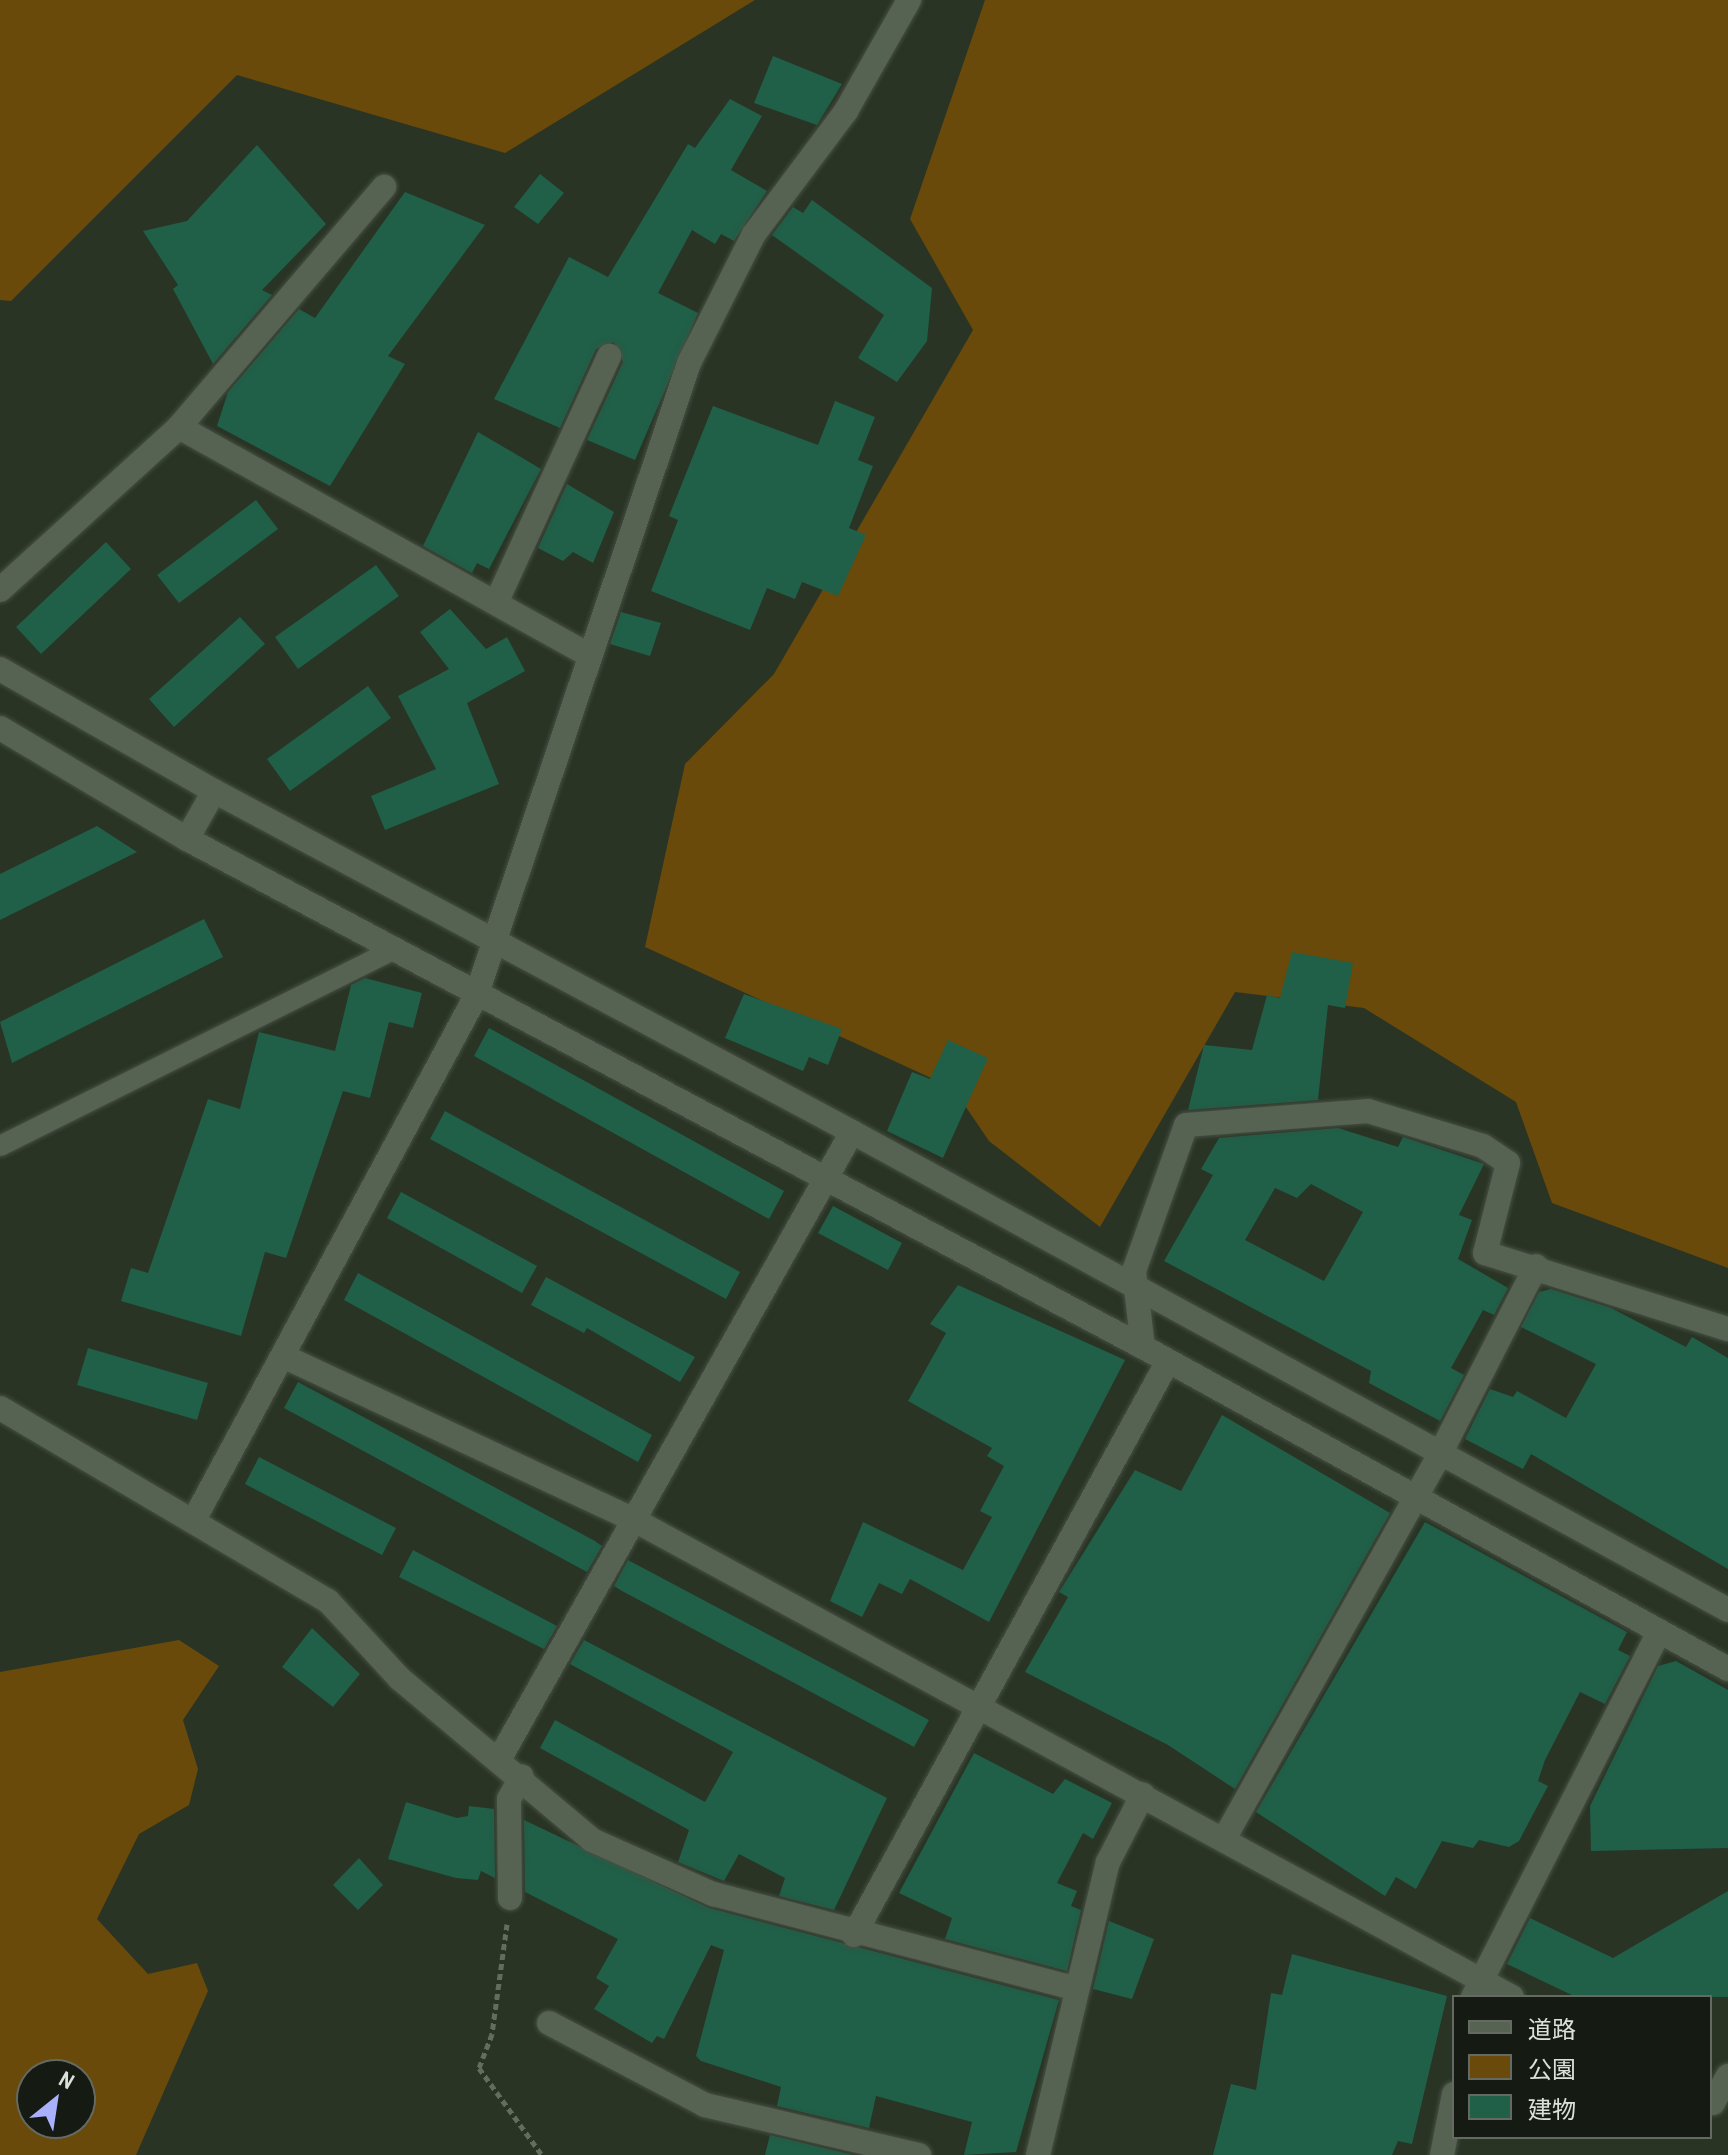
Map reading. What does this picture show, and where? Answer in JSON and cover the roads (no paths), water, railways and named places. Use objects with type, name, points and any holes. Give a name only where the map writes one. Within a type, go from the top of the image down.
[{"type":"street","points":[[195,1518],[287,1358],[476,996],[689,363],[754,234],[846,111],[909,0]]},
{"type":"street","points":[[0,590],[179,427],[384,187]]},
{"type":"street","points":[[496,603],[609,356]]},
{"type":"street","points":[[179,427],[590,656]]},
{"type":"street","points":[[0,669],[214,791],[852,1132],[1728,1610]]},
{"type":"street","points":[[0,728],[187,839],[476,996],[1143,1347],[1414,1499],[1728,1669]]},
{"type":"street","points":[[187,839],[214,791]]},
{"type":"street","points":[[1143,1347],[1134,1271],[1186,1125],[1368,1111],[1483,1146],[1508,1163],[1485,1253],[1536,1266],[1728,1329]]},
{"type":"street","points":[[500,1758],[636,1521],[823,1178],[852,1132]]},
{"type":"street","points":[[1224,1839],[1440,1454],[1536,1266]]},
{"type":"street","points":[[287,1358],[636,1521],[1224,1839],[1474,1988],[1504,1995]]},
{"type":"street","points":[[854,1935],[1168,1361]]},
{"type":"street","points":[[0,1408],[195,1518],[328,1601],[399,1678],[522,1776],[592,1840],[713,1894],[854,1935],[1077,1989]]},
{"type":"street","points":[[1474,1988],[1659,1632]]},
{"type":"street","points":[[510,1898],[509,1799],[522,1776]]},
{"type":"street","points":[[1038,2155],[1108,1862],[1143,1794]]},
{"type":"street","points":[[549,2023],[705,2105],[919,2155]]},
{"type":"street","points":[[1717,2105],[1728,2076]]},
{"type":"street","points":[[1442,2155],[1452,2104]]},
{"type":"lane","points":[[0,1146],[393,950]]}]
